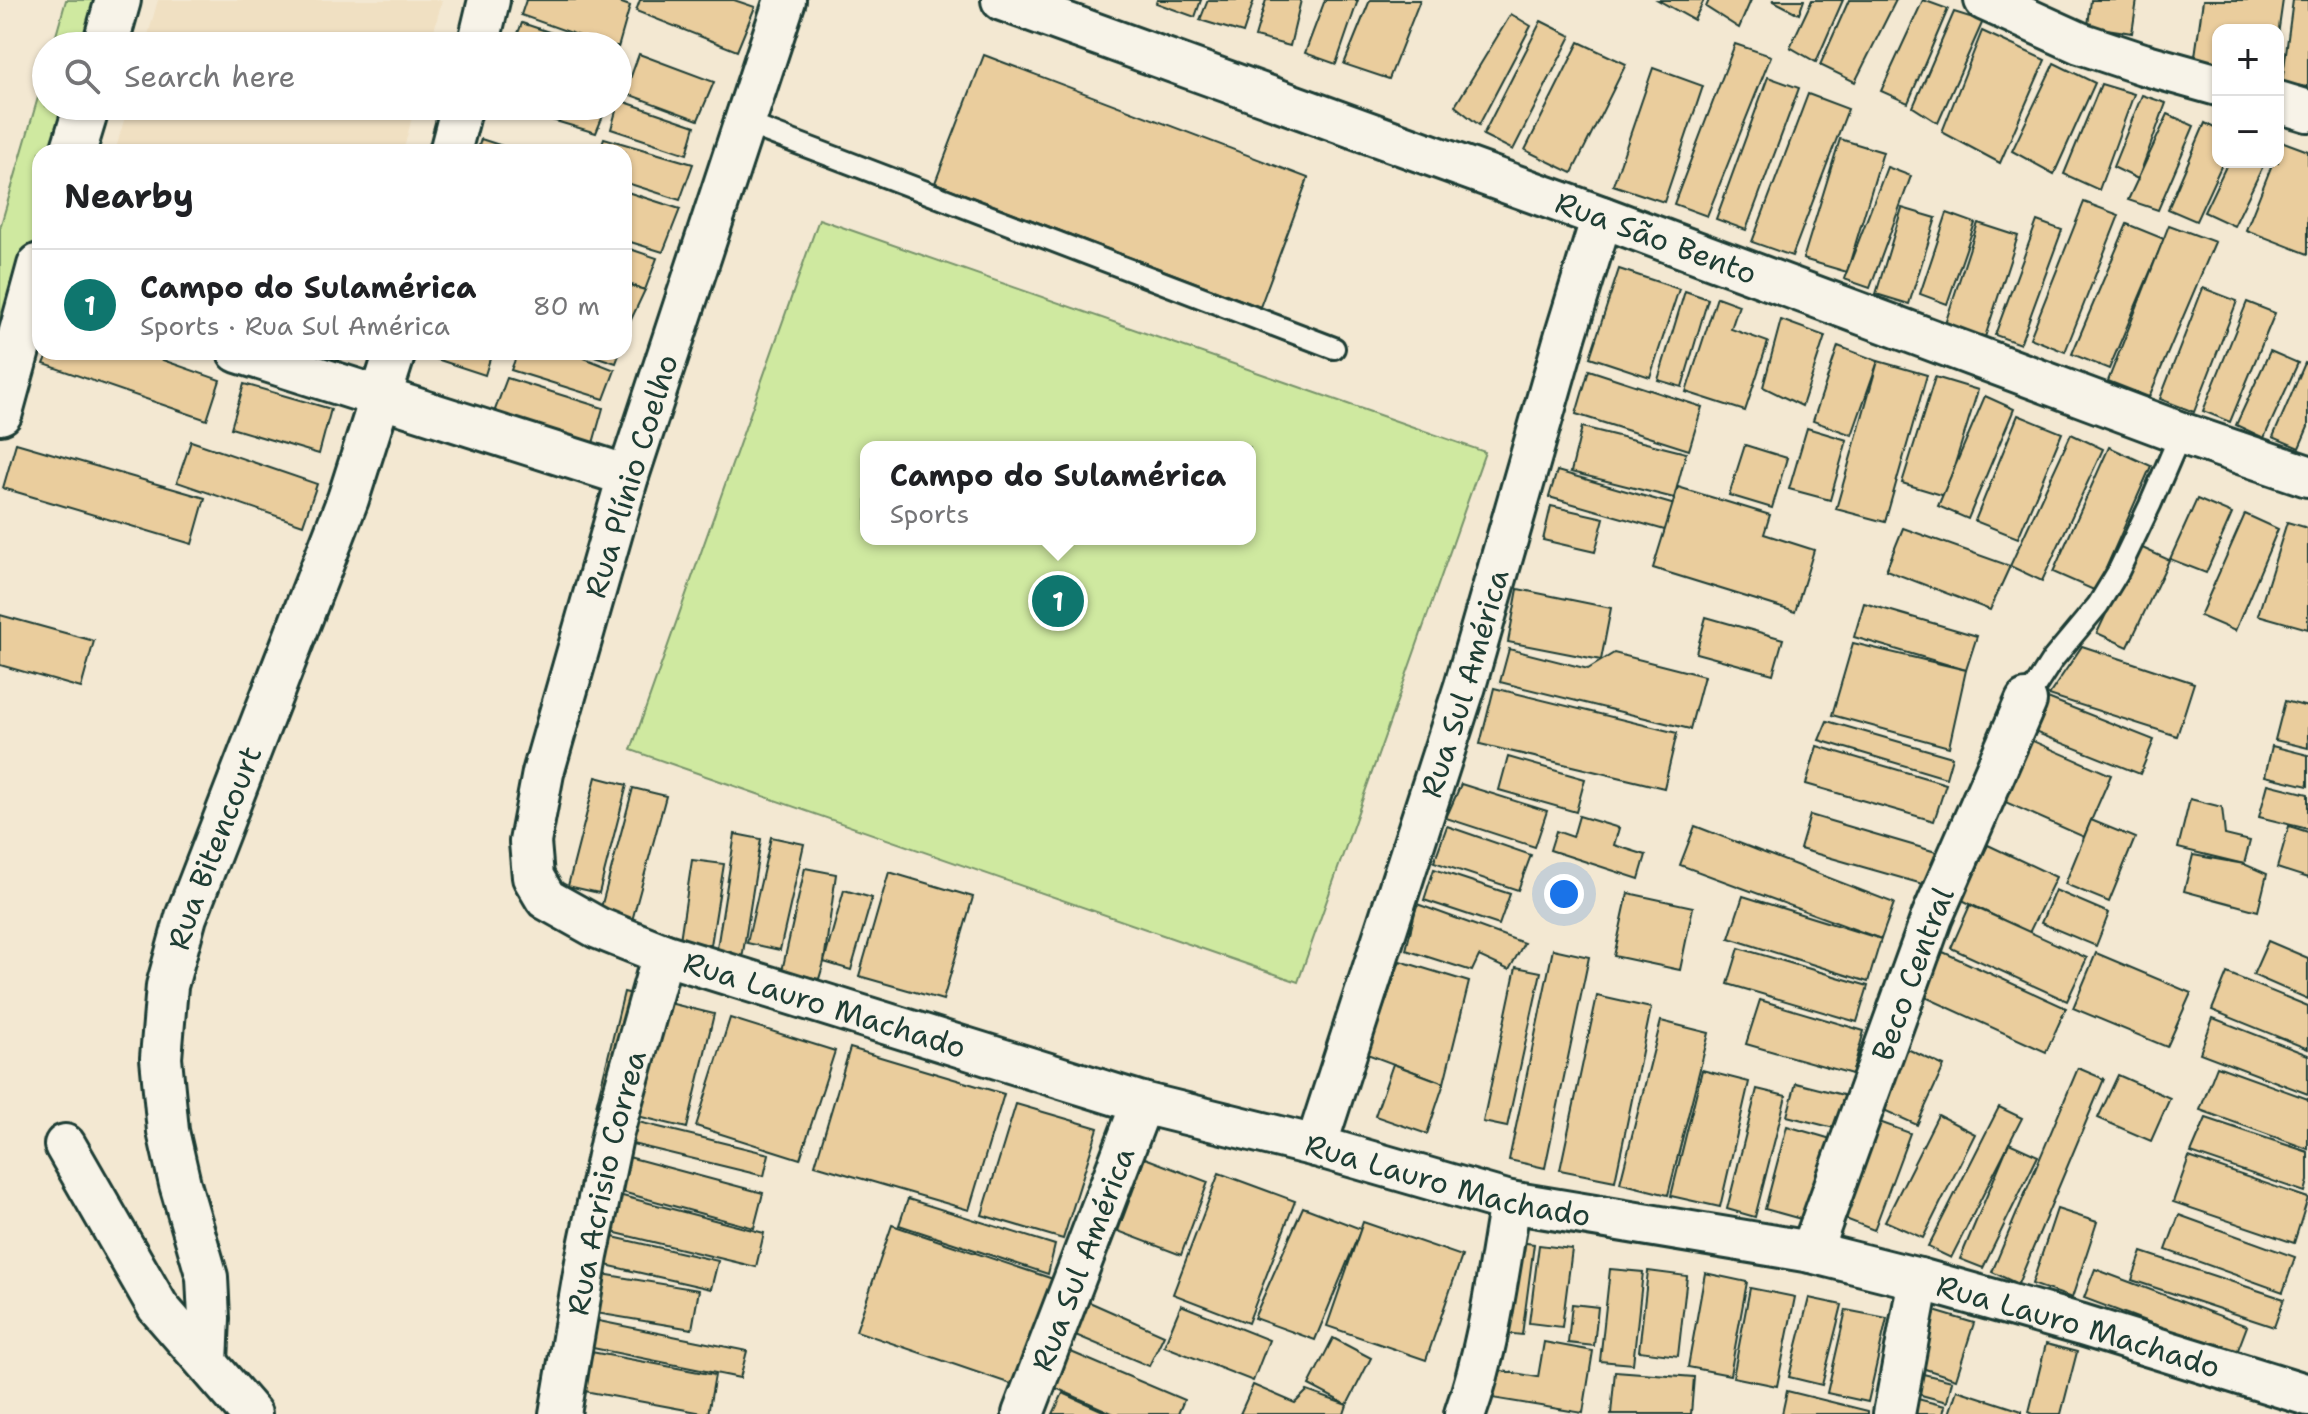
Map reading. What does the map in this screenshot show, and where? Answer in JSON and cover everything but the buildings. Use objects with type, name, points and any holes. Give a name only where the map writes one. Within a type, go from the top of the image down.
[{"type":"street","points":[[109,32],[118,0]]},
{"type":"street","points":[[481,32],[489,0]]},
{"type":"street","name":"Rua Plínio Coelho","points":[[598,928],[546,899],[533,877],[530,842],[543,773],[628,476],[785,0]]},
{"type":"street","name":"Rua São Bento","points":[[1002,0],[1602,217],[2181,433],[2308,476]]},
{"type":"street","points":[[1985,0],[2080,43],[2212,83]]},
{"type":"street","points":[[2284,104],[2308,111]]},
{"type":"street","points":[[75,144],[83,120]]},
{"type":"street","points":[[452,144],[458,120]]},
{"type":"street","name":"Rua Sul América","points":[[1316,1146],[1465,686],[1602,217]]},
{"type":"street","points":[[0,412],[32,295]]},
{"type":"street","points":[[264,360],[628,476]]},
{"type":"street","name":"Rua Bitencourt","points":[[207,1362],[207,1277],[168,1131],[161,1058],[167,986],[186,917],[348,499],[393,360]]},
{"type":"street","name":"Beco Central","points":[[1811,1252],[1932,917],[2026,701]]},
{"type":"street","name":"Rua Lauro Machado","points":[[598,928],[663,954],[1142,1103],[1316,1146],[1510,1202],[1811,1252],[1919,1279],[2082,1325],[2308,1395]]},
{"type":"street","name":"Rua Acrisio Correa","points":[[560,1414],[587,1256],[613,1132],[663,954]]},
{"type":"street","name":"Rua Sul América","points":[[1023,1414],[1142,1103]]},
{"type":"street","points":[[65,1145],[158,1307],[251,1414]]},
{"type":"street","points":[[1465,1414],[1488,1322],[1510,1202]]},
{"type":"street","points":[[1894,1414],[1919,1279]]},
{"type":"lane","points":[[745,123],[1334,348]]},
{"type":"lane","points":[[2026,701],[2053,659],[2098,605],[2118,572],[2181,433]]},
{"type":"shaded area","points":[[158,0],[442,0],[434,32],[149,32]]},
{"type":"shaded area","points":[[124,120],[411,120],[405,144],[117,144]]},
{"type":"green space","points":[[66,0],[105,0],[96,32],[57,32]]},
{"type":"green space","points":[[32,118],[71,120],[65,144],[32,144],[32,262],[0,379],[0,228]]},
{"type":"green space","points":[[819,219],[1485,452],[1298,982],[631,750]]},
{"type":"place","name":"Campo do Sulamérica","points":[[1058,601]]}]
